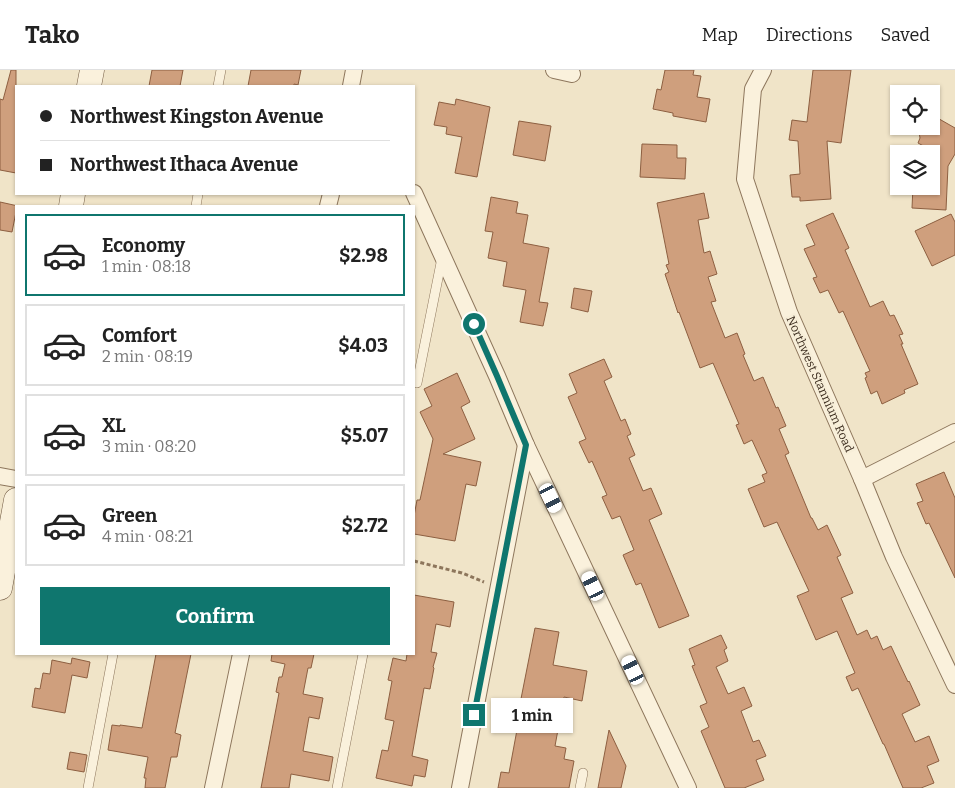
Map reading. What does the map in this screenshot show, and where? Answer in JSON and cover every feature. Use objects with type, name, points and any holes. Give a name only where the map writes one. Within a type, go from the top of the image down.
[{"type":"street","points":[[89,85],[92,70]]},
{"type":"street","points":[[351,85],[354,70]]},
{"type":"street","points":[[554,70],[572,74]]},
{"type":"street","name":"Northwest Stannium Road","points":[[763,70],[753,89],[745,179],[789,312],[894,557],[955,686]]},
{"type":"street","points":[[415,195],[497,376],[526,445],[688,788]]},
{"type":"street","points":[[862,479],[955,432]]},
{"type":"street","points":[[460,788],[526,445]]},
{"type":"street","points":[[0,476],[15,479]]},
{"type":"street","points":[[0,588],[15,506]]},
{"type":"street","points":[[213,788],[241,655]]},
{"type":"lane","points":[[218,85],[221,70]]},
{"type":"lane","points":[[417,383],[442,256]]},
{"type":"lane","points":[[88,788],[113,655]]},
{"type":"lane","points":[[337,788],[363,655]]},
{"type":"lane","points":[[580,788],[583,773]]},
{"type":"path","points":[[415,561],[462,573],[498,588]]},
{"type":"building","points":[[11,70],[16,70],[15,173],[0,170],[0,99],[3,100]]},
{"type":"building","points":[[152,70],[183,70],[180,85],[149,85]]},
{"type":"building","points":[[251,70],[301,70],[298,85],[248,85]]},
{"type":"building","points":[[665,70],[694,70],[693,75],[701,76],[697,97],[710,99],[706,122],[673,116],[673,113],[653,109],[657,89],[661,90]]},
{"type":"building","points":[[813,70],[851,70],[841,143],[827,141],[831,199],[800,201],[800,197],[792,197],[790,175],[800,174],[798,141],[789,140],[792,120],[807,122]]},
{"type":"building","points":[[456,99],[490,107],[477,177],[455,173],[462,137],[446,134],[447,127],[434,125],[439,102],[455,105]]},
{"type":"building","points":[[940,119],[955,128],[955,154],[948,166],[946,210],[912,208],[913,195],[940,195],[940,145],[922,145],[918,143],[920,135],[940,135]]},
{"type":"building","points":[[519,121],[551,126],[545,161],[513,155]]},
{"type":"building","points":[[642,144],[677,145],[677,158],[686,158],[685,179],[640,177]]},
{"type":"building","points":[[704,193],[709,218],[698,220],[704,253],[710,251],[717,274],[708,277],[716,301],[711,302],[725,338],[737,333],[745,354],[743,355],[754,381],[763,377],[776,408],[778,407],[786,426],[779,429],[789,453],[785,455],[811,518],[818,530],[827,525],[841,555],[837,557],[853,593],[841,598],[857,635],[867,630],[871,639],[877,636],[883,650],[891,646],[920,705],[902,714],[915,742],[929,736],[939,761],[927,766],[934,783],[921,788],[903,788],[858,688],[852,691],[846,677],[855,673],[837,631],[816,640],[797,596],[809,591],[777,522],[764,527],[748,489],[765,482],[762,475],[767,473],[752,440],[744,444],[736,425],[739,424],[713,363],[700,368],[678,313],[665,274],[669,272],[666,265],[669,264],[657,203]]},
{"type":"building","points":[[491,197],[518,202],[516,213],[528,215],[523,243],[549,248],[539,302],[548,303],[543,326],[520,322],[526,290],[503,286],[507,262],[488,258],[493,232],[485,231]]},
{"type":"building","points":[[0,202],[15,205],[12,232],[0,230]]},
{"type":"building","points":[[833,213],[849,248],[845,250],[870,307],[883,301],[890,316],[894,315],[903,334],[899,335],[903,344],[901,344],[918,384],[904,390],[905,393],[882,404],[877,391],[871,394],[865,378],[867,377],[865,373],[870,371],[843,311],[839,313],[828,290],[820,293],[813,278],[817,277],[804,249],[815,245],[806,225]]},
{"type":"building","points":[[951,214],[955,222],[955,255],[932,266],[915,231]]},
{"type":"building","points":[[574,288],[592,291],[588,312],[571,308]]},
{"type":"building","points":[[604,359],[612,377],[604,381],[621,421],[625,419],[631,434],[627,436],[635,455],[629,458],[643,491],[651,488],[662,514],[649,520],[689,616],[659,628],[641,583],[636,585],[623,555],[634,550],[620,516],[612,519],[602,497],[607,495],[592,461],[589,463],[579,442],[586,439],[568,397],[577,393],[569,374]]},
{"type":"building","points":[[457,373],[470,402],[461,407],[475,439],[443,454],[481,462],[476,486],[466,484],[455,541],[415,534],[417,500],[420,500],[433,439],[420,412],[432,406],[424,389]]},
{"type":"building","points":[[944,472],[955,498],[955,578],[929,523],[926,524],[917,503],[923,501],[916,484]]},
{"type":"building","points":[[415,595],[454,602],[450,627],[436,624],[431,652],[437,653],[430,689],[424,688],[412,756],[428,760],[425,777],[414,775],[412,786],[376,778],[382,750],[388,751],[394,721],[385,719],[392,681],[388,680],[393,658],[406,661],[407,655],[415,655]]},
{"type":"building","points":[[535,628],[559,632],[553,665],[587,671],[582,701],[564,697],[555,746],[566,748],[564,759],[574,761],[569,788],[498,788],[501,772],[509,773],[519,719],[517,719]]},
{"type":"building","points":[[721,635],[727,648],[724,650],[728,661],[716,667],[728,694],[744,687],[752,706],[741,711],[753,742],[759,740],[766,756],[756,760],[764,780],[744,788],[725,788],[701,731],[709,727],[700,706],[707,703],[692,666],[695,665],[689,649]]},
{"type":"building","points":[[156,655],[191,655],[175,733],[181,735],[177,757],[171,757],[165,788],[145,788],[146,778],[144,778],[148,757],[108,750],[112,725],[142,728]]},
{"type":"building","points":[[272,655],[314,655],[311,668],[308,668],[303,694],[323,698],[319,719],[309,717],[303,751],[333,757],[329,781],[291,774],[289,788],[261,788],[279,693],[276,692],[279,677],[282,677],[285,664],[271,661]]},
{"type":"building","points":[[72,658],[90,662],[87,678],[72,675],[65,713],[32,707],[35,688],[40,689],[43,673],[50,674],[52,660],[71,664]]},
{"type":"building","points":[[609,730],[626,766],[621,788],[598,788]]},
{"type":"building","points":[[70,752],[87,755],[84,772],[67,769]]},
{"type":"route","points":[[474,324],[526,445],[474,715]]}]
